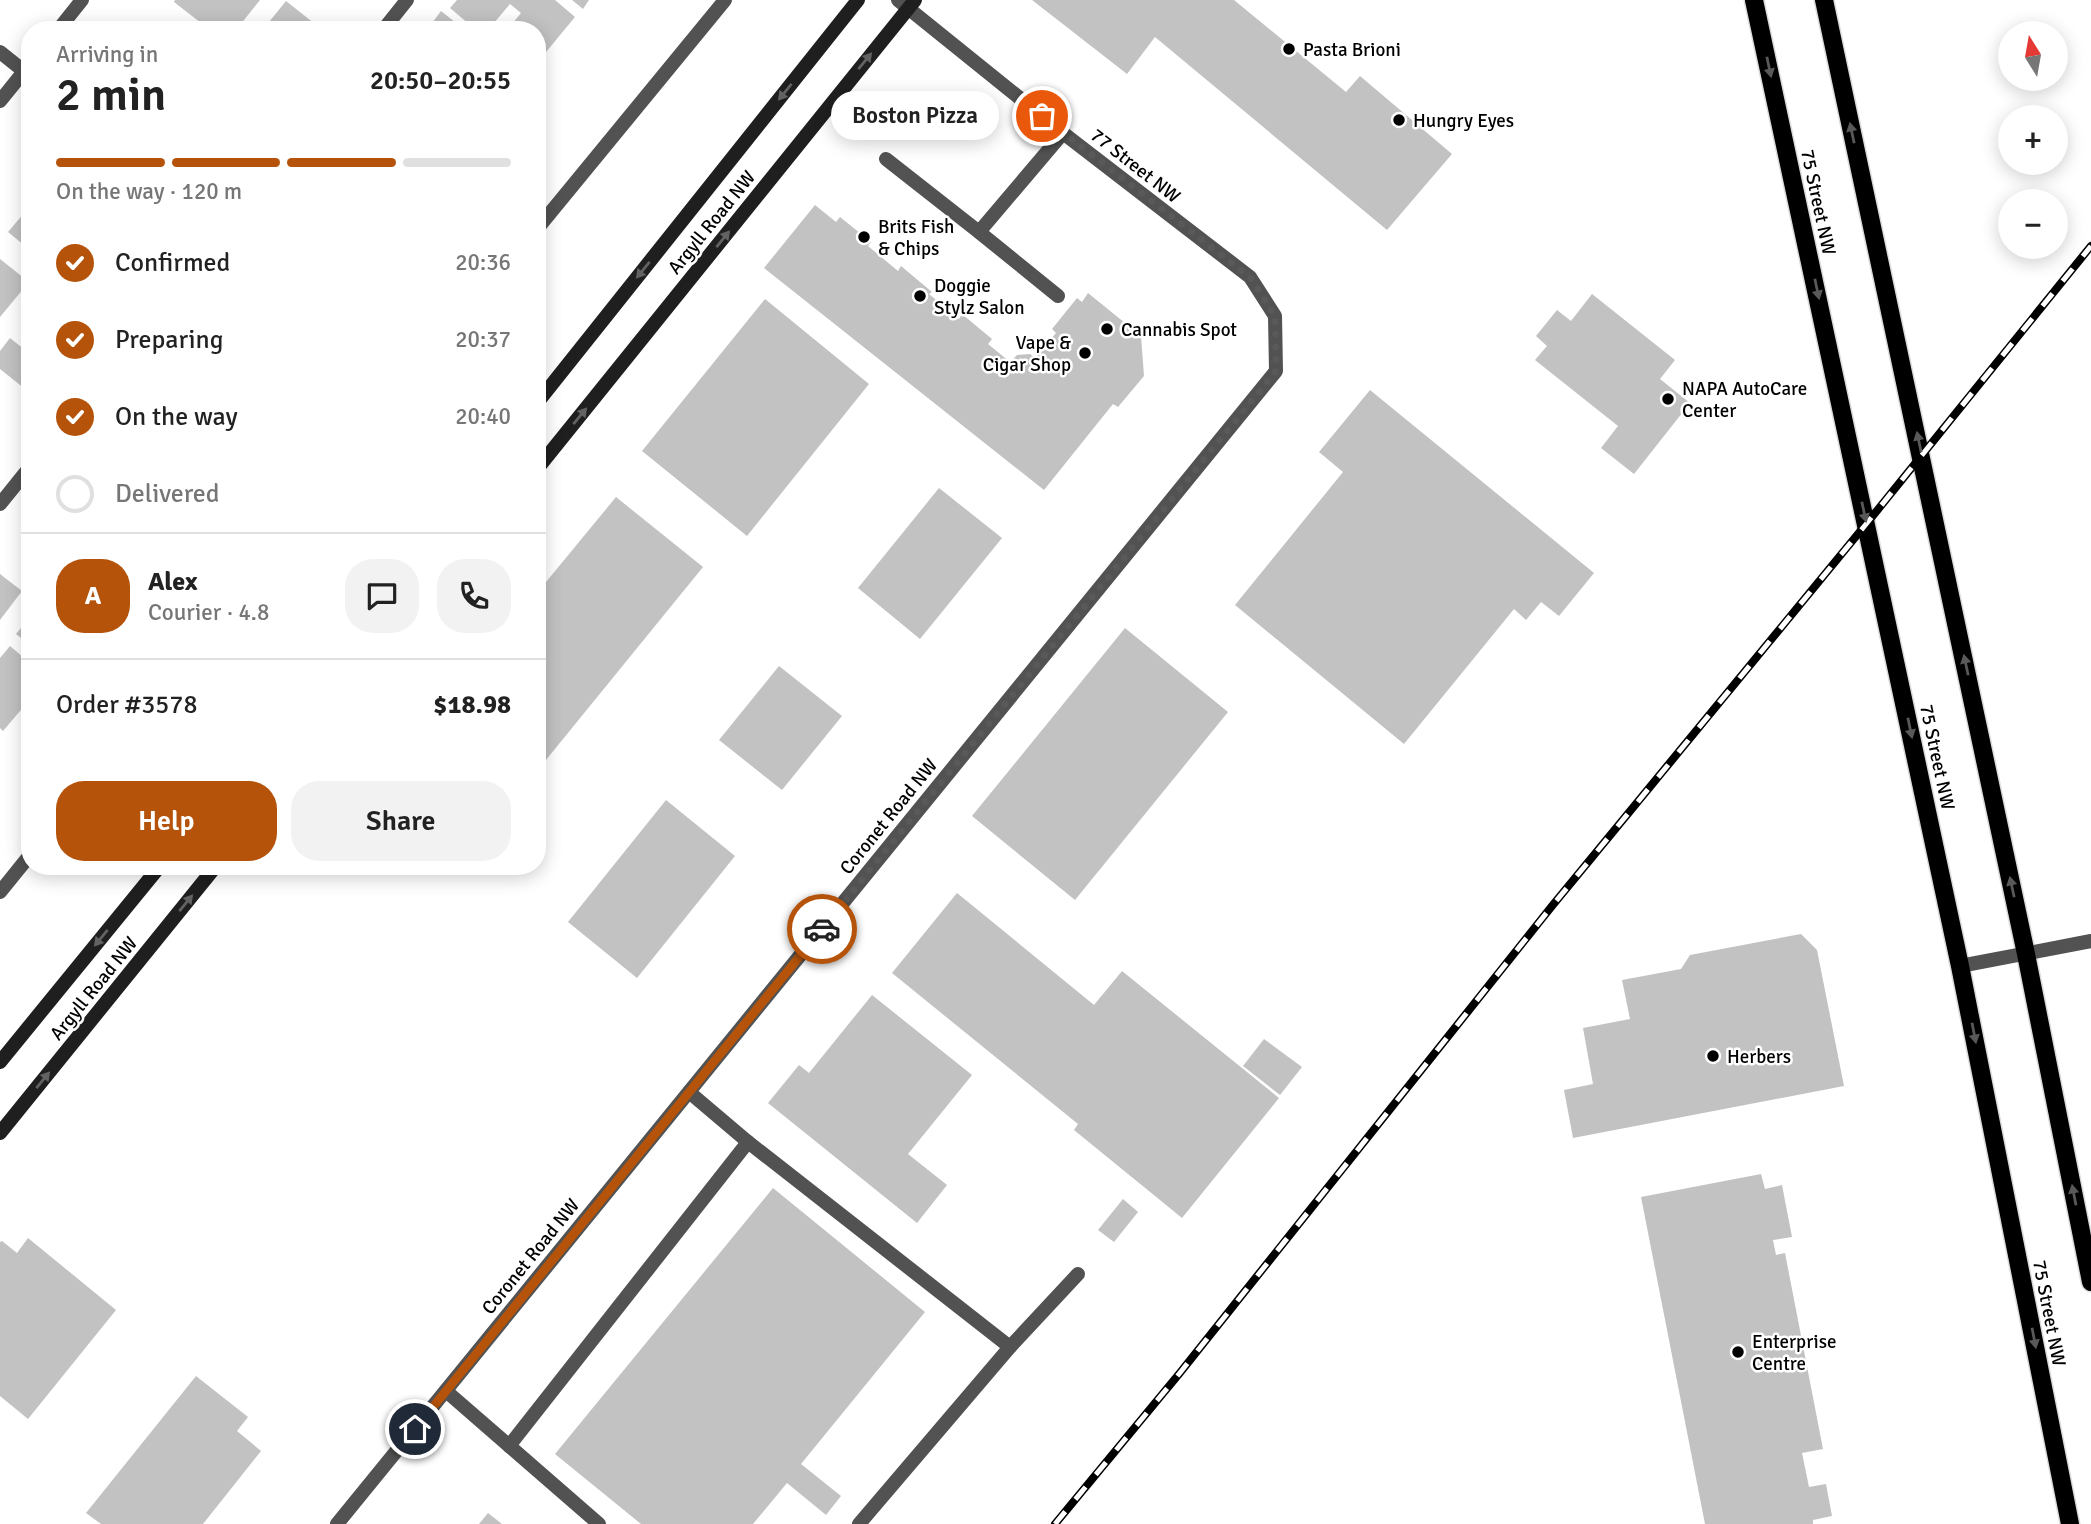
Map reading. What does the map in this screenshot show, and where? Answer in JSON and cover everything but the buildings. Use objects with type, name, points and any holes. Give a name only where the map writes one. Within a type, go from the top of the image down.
[{"type":"main road","name":"Argyll Road NW","points":[[546,392],[858,0]]},
{"type":"main road","name":"75 Street NW","points":[[1754,0],[1961,966],[2070,1524]]},
{"type":"main road","points":[[1824,0],[1922,454],[2091,1282]]},
{"type":"main road","name":"Argyll Road NW","points":[[546,458],[907,3]]},
{"type":"main road","name":"Argyll Road NW","points":[[0,1062],[153,875]]},
{"type":"main road","name":"Argyll Road NW","points":[[0,1133],[209,875]]},
{"type":"street","points":[[65,21],[82,0]]},
{"type":"street","points":[[390,21],[407,0]]},
{"type":"street","points":[[546,218],[725,0]]},
{"type":"street","name":"77 Street NW","points":[[907,3],[1063,133],[1250,277],[1275,316]]},
{"type":"street","points":[[0,52],[21,66]]},
{"type":"street","points":[[0,101],[21,78]]},
{"type":"street","points":[[979,232],[1063,133]]},
{"type":"street","points":[[886,159],[1058,296]]},
{"type":"street","name":"Coronet Road NW","points":[[337,1524],[1276,371],[1275,316]]},
{"type":"street","points":[[0,504],[21,478]]},
{"type":"street","points":[[0,892],[21,866]]},
{"type":"street","points":[[1961,966],[2091,941]]},
{"type":"street","points":[[689,1092],[748,1142],[1010,1347]]},
{"type":"street","points":[[509,1446],[748,1142]]},
{"type":"street","points":[[859,1524],[1010,1347],[1078,1274]]},
{"type":"street","points":[[446,1391],[600,1524]]},
{"type":"railway","points":[[1055,1524],[1179,1374],[1552,906],[2091,246]]},
{"type":"way so far","points":[[822,929],[1276,371],[1275,316],[1250,277],[1042,116]]},
{"type":"place","name":"Pasta Brioni","points":[[1289,49]]},
{"type":"place","name":"Boston Pizza","points":[[1042,116]]},
{"type":"place","name":"Hungry Eyes","points":[[1399,120]]},
{"type":"place","name":"Brits Fish & Chips","points":[[864,237]]},
{"type":"place","name":"Doggie Stylz Salon","points":[[920,296]]},
{"type":"place","name":"Cannabis Spot","points":[[1107,329]]},
{"type":"place","name":"Vape & Cigar Shop","points":[[1085,353]]},
{"type":"place","name":"NAPA AutoCare Center","points":[[1668,399]]},
{"type":"place","name":"Herbers","points":[[1713,1056]]},
{"type":"place","name":"Enterprise Centre","points":[[1738,1352]]},
{"type":"route","points":[[415,1429],[822,929]]}]
